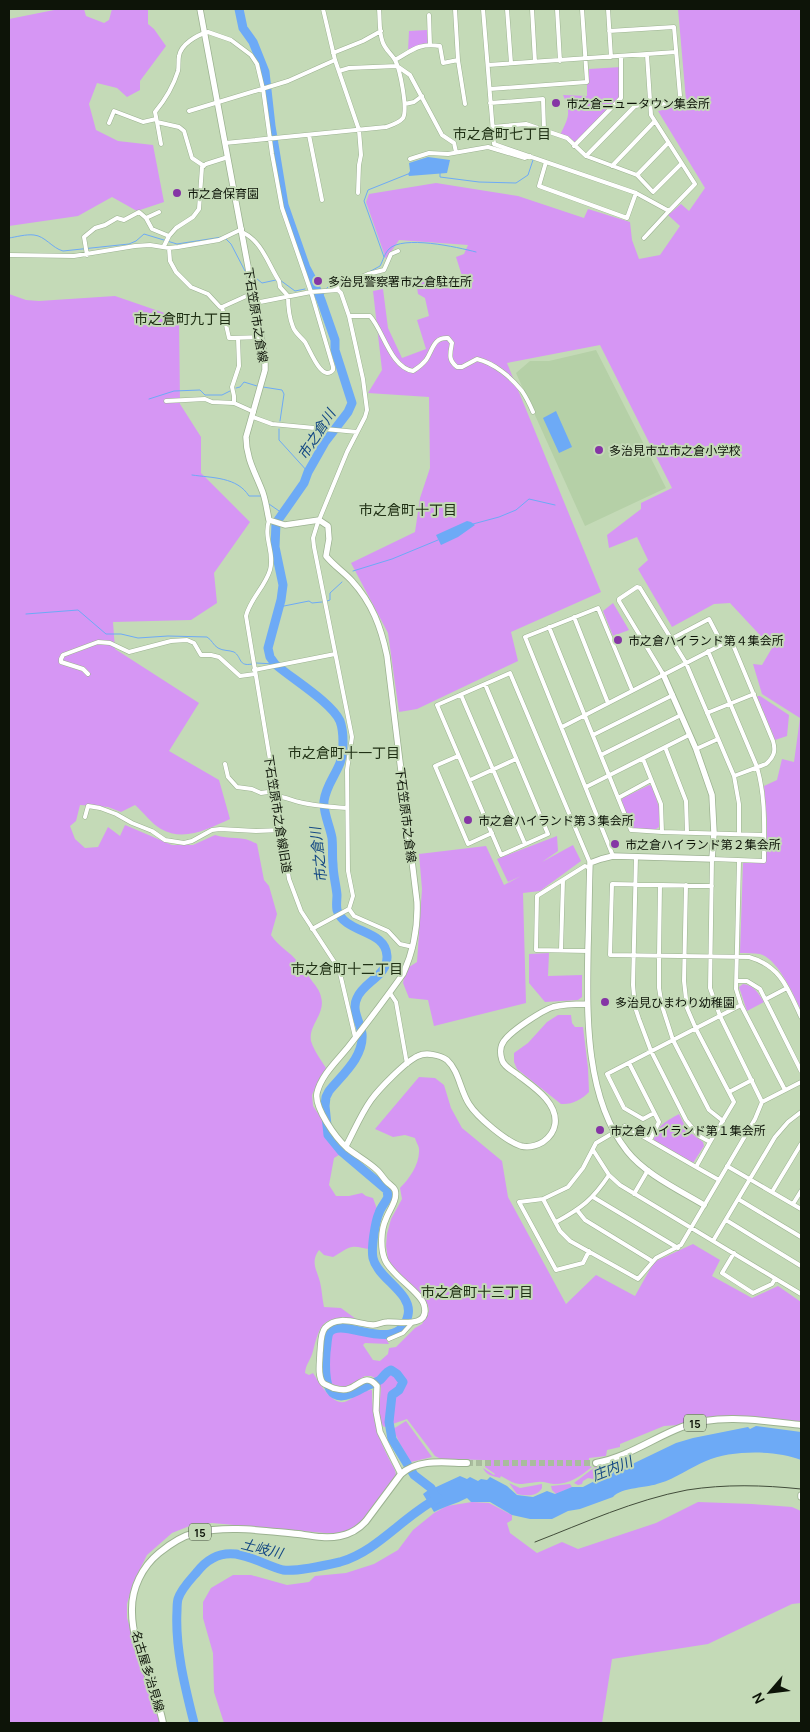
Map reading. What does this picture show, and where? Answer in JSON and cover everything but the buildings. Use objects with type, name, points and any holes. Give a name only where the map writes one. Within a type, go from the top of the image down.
[{"type":"main road","name":"下石笠原市之倉線","points":[[200,9],[266,364],[248,429],[246,446],[249,462],[264,496],[271,520]]},
{"type":"main road","points":[[271,520],[285,524],[319,520]]},
{"type":"main road","name":"下石笠原市之倉線","points":[[319,520],[328,526],[329,531],[326,556],[362,593],[378,621],[383,638],[387,656],[418,919],[414,947],[403,974],[328,1072],[317,1092],[318,1107],[346,1146],[377,1170],[393,1186],[395,1198],[384,1226],[382,1247],[385,1260],[395,1274],[424,1304],[425,1312],[422,1317],[412,1323]]},
{"type":"main road","points":[[663,674],[696,749],[712,795],[714,833],[712,859],[613,856],[601,859],[590,866],[587,1004],[596,1086],[601,1105],[613,1132],[628,1152],[648,1170],[704,1205]]},
{"type":"main road","points":[[346,1146],[371,1101],[407,1064],[418,1056],[428,1054],[445,1058],[452,1065],[463,1093],[476,1113],[511,1142],[522,1146],[532,1146],[543,1141],[551,1134],[555,1126],[556,1118],[552,1108],[541,1094],[506,1067],[500,1052],[502,1043],[543,1011],[565,1005],[587,1004]]},
{"type":"main road","points":[[403,1472],[380,1432],[376,1411],[377,1386],[373,1381],[361,1381],[345,1390],[324,1384],[321,1379],[322,1333],[325,1328],[336,1322],[348,1321],[370,1325],[386,1322],[412,1323]]},
{"type":"main road","name":"15","points":[[596,1463],[618,1458],[679,1428],[694,1423],[745,1419],[801,1425]]},
{"type":"main road","name":"名古屋多治見線","points":[[163,1723],[139,1646],[132,1616],[133,1595],[136,1584],[152,1558],[178,1540],[189,1535],[208,1531],[243,1529],[330,1537],[347,1534],[360,1527],[366,1521],[403,1472],[415,1465],[425,1463],[468,1463]]},
{"type":"street","points":[[323,9],[335,60],[359,130],[362,154],[359,165],[358,193]]},
{"type":"street","points":[[225,143],[386,128],[402,119],[405,104],[395,60],[386,50],[382,41],[379,9]]},
{"type":"street","points":[[455,9],[458,60],[465,104]]},
{"type":"street","points":[[483,9],[494,144],[636,192],[669,211]]},
{"type":"street","points":[[507,9],[511,64]]},
{"type":"street","points":[[532,9],[535,62]]},
{"type":"street","points":[[557,9],[560,61]]},
{"type":"street","points":[[490,89],[587,82],[582,9]]},
{"type":"street","points":[[608,9],[610,57]]},
{"type":"street","points":[[429,15],[430,45]]},
{"type":"street","points":[[586,156],[635,106],[670,104],[677,101],[680,96],[674,27],[609,31]]},
{"type":"street","points":[[333,53],[381,31]]},
{"type":"street","points":[[9,255],[87,255],[135,246],[166,247],[219,240],[242,231],[253,238],[259,246],[280,287],[288,296],[288,308],[293,329],[304,341],[320,368],[328,374],[333,370],[311,292],[282,208],[263,89],[256,64],[251,55],[231,40],[208,32],[190,41],[178,56],[178,69],[166,99],[155,112],[161,144]]},
{"type":"street","points":[[395,60],[418,46],[430,45],[440,46],[443,63],[458,60]]},
{"type":"street","points":[[488,65],[676,52]]},
{"type":"street","points":[[644,238],[695,184],[651,115],[647,55]]},
{"type":"street","points":[[574,146],[621,98],[621,56]]},
{"type":"street","points":[[190,112],[288,81],[335,60]]},
{"type":"street","points":[[339,71],[348,68],[397,66],[410,75],[442,135],[454,143],[456,152]]},
{"type":"street","points":[[405,104],[414,102],[422,96]]},
{"type":"street","points":[[490,103],[542,100],[544,129]]},
{"type":"street","points":[[109,123],[114,112],[143,122],[156,120],[179,127],[184,131],[192,158],[204,166]]},
{"type":"street","points":[[612,166],[654,122]]},
{"type":"street","points":[[492,127],[526,124],[567,138],[586,156],[636,175],[653,192],[681,164]]},
{"type":"street","points":[[309,135],[322,200]]},
{"type":"street","points":[[636,175],[668,143]]},
{"type":"street","points":[[410,159],[429,153],[448,154],[488,147],[526,158],[530,156]]},
{"type":"street","points":[[228,158],[202,167],[199,209],[193,217],[176,228],[169,236],[166,247],[176,272],[191,287],[204,292],[217,305],[222,307],[253,292]]},
{"type":"street","points":[[546,162],[539,186],[627,218],[636,192]]},
{"type":"street","points":[[87,255],[84,237],[95,228],[117,218],[124,220],[139,212],[146,218],[152,229],[169,236]]},
{"type":"street","points":[[146,218],[159,212]]},
{"type":"street","points":[[333,290],[368,274],[384,270],[391,254],[398,251]]},
{"type":"street","points":[[255,303],[328,290],[341,293],[350,316],[366,402],[365,417],[347,452],[313,538],[352,737],[348,770],[347,808],[349,833],[348,871],[353,896],[348,909],[312,929]]},
{"type":"street","points":[[222,307],[229,338],[262,337]]},
{"type":"street","points":[[350,316],[370,316],[385,342],[406,370],[413,371],[418,368],[425,361],[435,341],[448,338],[452,343],[449,356],[452,363],[457,367],[462,367],[477,359],[494,366],[522,390],[533,412]]},
{"type":"street","points":[[234,403],[232,386],[239,366],[238,338]]},
{"type":"street","points":[[166,401],[196,399],[234,403],[272,424],[357,432]]},
{"type":"street","points":[[254,670],[246,616],[247,609],[265,581],[270,569],[271,555],[266,530],[271,520]]},
{"type":"street","points":[[663,674],[620,605],[619,599],[637,587],[640,588],[686,663],[734,776],[740,804],[740,834]]},
{"type":"street","points":[[613,856],[525,637],[598,608],[632,690]]},
{"type":"street","points":[[574,617],[608,703]]},
{"type":"street","points":[[671,639],[709,619],[722,644]]},
{"type":"street","points":[[549,627],[631,830],[764,835]]},
{"type":"street","points":[[88,674],[82,669],[61,662],[63,655],[98,642],[110,643],[129,652],[171,641],[187,640],[194,643],[201,655],[219,657],[240,676],[254,670],[268,669],[335,654]]},
{"type":"street","points":[[562,727],[731,640],[775,749],[770,760],[734,776]]},
{"type":"street","points":[[708,651],[757,767],[762,782],[764,800],[764,861],[712,859],[710,988],[714,1003],[762,1102]]},
{"type":"street","name":"下石笠原市之倉線旧道","points":[[254,670],[276,791],[289,879],[301,911],[339,969],[356,1036]]},
{"type":"street","points":[[485,684],[548,834],[501,855],[438,705],[461,694],[510,673],[590,866],[585,866],[537,896],[536,950],[588,951]]},
{"type":"street","points":[[461,694],[525,844]]},
{"type":"street","points":[[592,735],[673,694]]},
{"type":"street","points":[[707,712],[754,694]]},
{"type":"street","points":[[600,756],[681,715]]},
{"type":"street","points":[[586,787],[689,735]]},
{"type":"street","points":[[696,749],[718,739]]},
{"type":"street","points":[[665,747],[686,801],[687,832]]},
{"type":"street","points":[[458,756],[435,766],[468,844],[492,833]]},
{"type":"street","points":[[470,780],[516,759]]},
{"type":"street","points":[[643,759],[661,804],[662,832]]},
{"type":"street","points":[[225,764],[228,777],[237,787],[261,793],[276,791]]},
{"type":"street","points":[[618,798],[651,780]]},
{"type":"street","points":[[276,796],[321,806],[347,808]]},
{"type":"street","points":[[85,817],[88,806],[100,808],[116,814],[132,824],[152,831],[165,840],[184,843],[220,828],[282,830]]},
{"type":"street","points":[[636,857],[633,985],[642,1031],[689,1125],[699,1136],[710,1142]]},
{"type":"street","points":[[739,861],[736,989],[742,1005],[785,1090]]},
{"type":"street","points":[[560,950],[563,880]]},
{"type":"street","points":[[712,886],[612,884],[610,954],[749,957],[767,964],[775,970],[787,988],[801,1016]]},
{"type":"street","points":[[660,885],[659,988],[662,1006],[673,1040],[709,1110],[723,1121]]},
{"type":"street","points":[[686,885],[685,996],[687,1008],[734,1102],[696,1167]]},
{"type":"street","points":[[348,909],[354,916],[388,931],[400,944],[414,947]]},
{"type":"street","points":[[737,981],[748,981],[757,986],[766,999],[801,1071]]},
{"type":"street","points":[[766,999],[787,988]]},
{"type":"street","points":[[390,993],[396,1002],[407,1064]]},
{"type":"street","points":[[654,1114],[643,1119],[624,1108],[607,1074],[742,1005]]},
{"type":"street","points":[[628,1063],[659,1122],[650,1140]]},
{"type":"street","points":[[729,1092],[752,1080]]},
{"type":"street","points":[[543,1199],[560,1231],[570,1241],[638,1280],[652,1261],[678,1248],[755,1119],[762,1102],[801,1082]]},
{"type":"street","points":[[713,1241],[778,1133],[801,1112]]},
{"type":"street","points":[[589,1251],[583,1263],[556,1270],[519,1202],[543,1199],[568,1187],[583,1168],[596,1143],[613,1132],[625,1126],[718,1180]]},
{"type":"street","points":[[772,1192],[801,1144]]},
{"type":"street","points":[[593,1150],[609,1175],[620,1185],[800,1293],[801,1287]]},
{"type":"street","points":[[727,1166],[801,1209]]},
{"type":"street","points":[[634,1194],[648,1170]]},
{"type":"street","points":[[556,1222],[577,1210],[593,1197],[609,1175]]},
{"type":"street","points":[[793,1204],[801,1191]]},
{"type":"street","points":[[593,1197],[678,1248]]},
{"type":"street","points":[[738,1200],[801,1237]]},
{"type":"street","points":[[577,1210],[584,1220],[652,1261]]},
{"type":"street","points":[[726,1220],[801,1266]]},
{"type":"street","points":[[734,1253],[722,1274],[754,1293],[772,1284],[775,1279]]},
{"type":"street","points":[[389,1339],[403,1333],[412,1323]]},
{"type":"shaded area","points":[[59,9],[84,9],[86,16],[104,23],[109,20],[112,9],[148,9],[148,24],[166,46],[140,81],[140,90],[127,97],[117,88],[97,83],[89,104],[96,130],[118,141],[153,145],[164,202],[137,211],[112,197],[78,216],[9,226],[9,19]]},
{"type":"shaded area","points":[[678,9],[801,9],[801,1010],[779,970],[767,957],[760,954],[740,953],[743,863],[766,863],[767,820],[764,786],[777,780],[782,759],[794,762],[800,718],[762,694],[753,664],[762,665],[772,648],[730,603],[714,604],[672,627],[638,569],[648,560],[637,537],[609,548],[607,535],[641,509],[641,503],[672,488],[600,345],[507,363],[601,592],[511,632],[518,661],[417,709],[399,712],[388,633],[351,563],[415,532],[420,498],[430,468],[429,397],[368,393],[382,370],[373,291],[383,289],[388,328],[402,358],[426,349],[417,320],[429,316],[425,298],[418,294],[416,281],[447,284],[463,279],[456,257],[464,254],[468,245],[399,240],[386,259],[366,202],[369,194],[436,183],[518,196],[584,218],[588,209],[630,222],[632,240],[639,259],[660,255],[680,226],[668,215],[681,204],[689,211],[705,188],[658,111],[671,108],[686,100]]},
{"type":"shaded area","points":[[427,30],[429,43],[408,51],[409,31]]},
{"type":"shaded area","points":[[621,67],[621,98],[574,146],[567,138],[560,135],[568,116],[563,95],[587,96],[589,69]]},
{"type":"shaded area","points":[[9,294],[26,300],[39,301],[115,296],[179,318],[180,404],[201,437],[201,473],[250,522],[214,573],[217,603],[191,620],[113,622],[115,649],[199,703],[169,751],[219,780],[230,819],[196,833],[178,834],[170,833],[158,827],[135,805],[121,812],[108,807],[80,805],[76,821],[70,826],[75,839],[85,848],[98,847],[108,827],[120,836],[125,825],[172,845],[193,845],[215,835],[252,841],[257,844],[264,880],[269,886],[277,914],[271,935],[295,958],[318,989],[321,997],[321,1009],[312,1030],[311,1041],[326,1068],[312,1095],[313,1106],[323,1121],[324,1133],[339,1155],[334,1158],[329,1185],[336,1196],[362,1193],[373,1198],[377,1209],[372,1226],[369,1249],[352,1247],[333,1257],[324,1255],[319,1250],[316,1254],[315,1266],[321,1285],[324,1307],[341,1308],[356,1319],[330,1320],[321,1327],[305,1373],[309,1375],[313,1373],[327,1393],[337,1401],[347,1401],[361,1393],[372,1390],[375,1423],[396,1475],[373,1510],[350,1530],[340,1533],[325,1533],[212,1523],[192,1525],[172,1533],[147,1555],[133,1583],[127,1604],[127,1618],[160,1723],[9,1723]]},
{"type":"shaded area","name":"多治見市立市之倉小学校","points":[[596,350],[666,488],[585,526],[516,373],[530,361],[549,361]]},
{"type":"shaded area","points":[[613,603],[629,630],[613,636],[603,611]]},
{"type":"shaded area","points":[[757,696],[760,696],[789,715],[787,736],[775,740]]},
{"type":"shaded area","points":[[649,785],[652,786],[659,807],[659,827],[656,829],[635,829],[631,826],[621,801],[623,798]]},
{"type":"shaded area","points":[[557,836],[558,851],[542,862],[573,845],[581,861],[540,891],[523,893],[526,1003],[434,1026],[428,1000],[409,998],[403,983],[406,969],[417,962],[422,889],[419,854],[486,846],[504,885],[521,876],[508,882],[497,859]]},
{"type":"shaded area","points":[[549,953],[548,976],[582,975],[582,997],[578,1000],[545,1002],[529,983],[529,954]]},
{"type":"shaded area","points":[[743,984],[753,988],[764,1002],[747,1011],[739,987]]},
{"type":"shaded area","points":[[558,1015],[571,1015],[572,1023],[575,1027],[583,1027],[589,1092],[569,1104],[561,1104],[517,1069],[514,1062],[514,1053],[528,1043],[547,1022]]},
{"type":"shaded area","points":[[419,1077],[435,1078],[444,1085],[451,1108],[462,1128],[502,1161],[508,1197],[566,1304],[596,1275],[635,1296],[654,1262],[693,1244],[720,1260],[712,1276],[752,1298],[778,1286],[801,1302],[801,1422],[745,1417],[664,1426],[620,1444],[620,1447],[607,1450],[606,1456],[589,1458],[589,1466],[592,1467],[570,1481],[560,1484],[540,1482],[519,1484],[501,1476],[500,1478],[488,1474],[483,1468],[495,1474],[485,1467],[485,1460],[441,1459],[435,1456],[407,1419],[384,1427],[381,1423],[379,1410],[381,1388],[377,1379],[365,1376],[346,1387],[332,1385],[328,1364],[328,1350],[331,1336],[335,1331],[355,1331],[363,1335],[386,1339],[389,1344],[365,1343],[363,1345],[373,1360],[380,1361],[388,1354],[389,1348],[396,1347],[415,1328],[422,1324],[429,1311],[424,1298],[392,1266],[388,1259],[386,1246],[391,1219],[402,1199],[400,1188],[416,1166],[419,1147],[415,1138],[405,1135],[393,1137],[375,1129]]},
{"type":"shaded area","points":[[679,1114],[687,1130],[703,1142],[704,1146],[693,1163],[654,1140],[660,1127]]},
{"type":"shaded area","points":[[406,1421],[432,1457],[411,1462],[393,1429]]},
{"type":"shaded area","points":[[608,1466],[596,1472],[595,1478],[588,1478],[578,1485],[574,1483],[595,1467]]},
{"type":"shaded area","points":[[509,1483],[520,1488],[542,1484],[542,1488],[534,1494],[520,1495],[517,1494]]},
{"type":"shaded area","points":[[570,1484],[572,1487],[556,1494],[551,1486]]},
{"type":"shaded area","points":[[472,1502],[489,1503],[512,1515],[512,1520],[507,1523],[510,1533],[537,1553],[562,1542],[578,1549],[656,1523],[698,1502],[792,1507],[801,1511],[801,1603],[792,1604],[708,1644],[612,1659],[602,1723],[224,1723],[214,1692],[213,1653],[203,1618],[203,1602],[211,1588],[233,1575],[251,1575],[287,1585],[309,1582],[315,1576],[346,1573],[374,1564],[398,1550],[413,1530],[434,1513],[447,1506]]},
{"type":"water","points":[[428,157],[450,160],[447,173],[409,176],[409,163]]},
{"type":"water","points":[[556,411],[572,447],[559,453],[543,418]]},
{"type":"water","points":[[467,521],[475,525],[458,537],[441,545],[436,535]]},
{"type":"water","points":[[756,1426],[801,1432],[801,1460],[767,1453],[740,1453],[716,1457],[666,1481],[622,1491],[613,1497],[580,1509],[568,1511],[552,1519],[530,1519],[512,1515],[490,1502],[471,1502],[467,1498],[434,1512],[423,1494],[431,1488],[460,1476],[467,1479],[470,1477],[478,1481],[481,1479],[487,1480],[490,1477],[507,1486],[517,1495],[533,1497],[547,1491],[555,1494],[572,1487],[583,1487],[676,1443],[748,1427],[750,1429]]},
{"type":"waterway","name":"市之倉川","points":[[239,9],[243,28],[253,42],[265,72],[271,126],[284,205],[306,268],[321,300],[335,340],[335,350],[352,403],[348,412],[325,442],[304,483],[276,523],[275,547],[283,585],[281,600],[268,648],[270,657],[275,664],[328,706],[340,721],[343,742],[342,753],[338,768],[324,801],[332,838],[337,910],[341,918],[348,924],[380,941],[385,947],[387,956],[384,969],[360,992],[355,1002],[355,1011],[362,1034],[362,1042],[356,1058],[326,1097],[328,1135],[341,1151],[387,1190],[388,1197],[376,1223],[373,1258],[381,1273],[405,1300],[408,1307],[408,1315],[402,1327],[393,1333],[382,1335],[345,1328],[335,1329],[329,1333],[326,1352],[327,1382],[330,1390],[341,1396],[351,1394],[380,1380],[391,1370],[397,1374],[403,1382],[399,1390],[392,1395],[389,1422],[392,1439],[414,1475],[431,1488],[436,1498]]},
{"type":"waterway","points":[[440,173],[440,177],[479,182],[516,183],[528,175],[533,160]]},
{"type":"waterway","points":[[384,257],[364,201],[368,190],[408,174]]},
{"type":"waterway","points":[[9,238],[34,235],[63,251],[129,244],[144,234],[177,244],[222,237]]},
{"type":"waterway","points":[[226,239],[231,244],[247,272]]},
{"type":"waterway","points":[[369,272],[380,266],[389,249],[406,243],[431,243],[476,252]]},
{"type":"waterway","points":[[251,274],[262,283],[276,280]]},
{"type":"waterway","points":[[326,289],[330,285],[356,277]]},
{"type":"waterway","points":[[280,280],[295,291],[305,289]]},
{"type":"waterway","name":"市之倉川","points":[[321,300],[324,293]]},
{"type":"waterway","points":[[236,388],[240,387],[244,382],[257,386]]},
{"type":"waterway","points":[[263,387],[282,390],[284,394],[280,421]]},
{"type":"waterway","points":[[149,399],[174,391],[200,390],[205,395],[222,395],[230,391]]},
{"type":"waterway","points":[[279,429],[279,440],[308,472]]},
{"type":"waterway","points":[[192,475],[231,482],[238,485],[249,496],[261,496]]},
{"type":"waterway","points":[[473,524],[516,510],[529,499],[555,505]]},
{"type":"waterway","points":[[269,504],[282,513]]},
{"type":"waterway","points":[[353,571],[392,559],[438,540]]},
{"type":"waterway","points":[[327,601],[330,600],[330,593],[342,582]]},
{"type":"waterway","points":[[279,607],[309,601],[312,603],[322,602]]},
{"type":"waterway","points":[[26,614],[78,610],[106,634],[121,634],[138,638],[168,636],[207,637],[218,648],[234,652],[242,663],[252,664]]},
{"type":"waterway","points":[[256,663],[275,664]]},
{"type":"waterway","name":"土岐川","points":[[194,1723],[179,1653],[177,1605],[183,1588],[205,1563],[214,1557],[225,1554],[248,1557],[283,1570],[303,1569],[340,1562],[366,1550],[425,1505],[438,1498]]},
{"type":"tunnel","points":[[467,1463],[596,1463]]},
{"type":"railway","points":[[535,1542],[629,1506],[687,1490],[744,1486],[801,1489]]},
{"type":"place","name":"市之倉ニュータウン集会所","points":[[556,103]]},
{"type":"place","name":"市之倉保育園","points":[[177,193]]},
{"type":"place","name":"多治見警察署市之倉駐在所","points":[[318,281]]},
{"type":"place","name":"多治見市立市之倉小学校","points":[[599,450]]},
{"type":"place","name":"市之倉ハイランド第４集会所","points":[[618,640]]},
{"type":"place","name":"市之倉ハイランド第３集会所","points":[[468,820]]},
{"type":"place","name":"市之倉ハイランド第２集会所","points":[[615,844]]},
{"type":"place","name":"多治見ひまわり幼稚園","points":[[605,1002]]},
{"type":"place","name":"市之倉ハイランド第１集会所","points":[[600,1130]]},
{"type":"district","name":"市之倉町七丁目","points":[[502,133]]},
{"type":"district","name":"市之倉町九丁目","points":[[183,318]]},
{"type":"district","name":"市之倉町十丁目","points":[[408,509]]},
{"type":"district","name":"市之倉町十一丁目","points":[[344,752]]},
{"type":"district","name":"市之倉町十二丁目","points":[[347,968]]},
{"type":"district","name":"市之倉町十三丁目","points":[[477,1291]]},
{"type":"water label","name":"庄内川","points":[[612,1468]]}]
